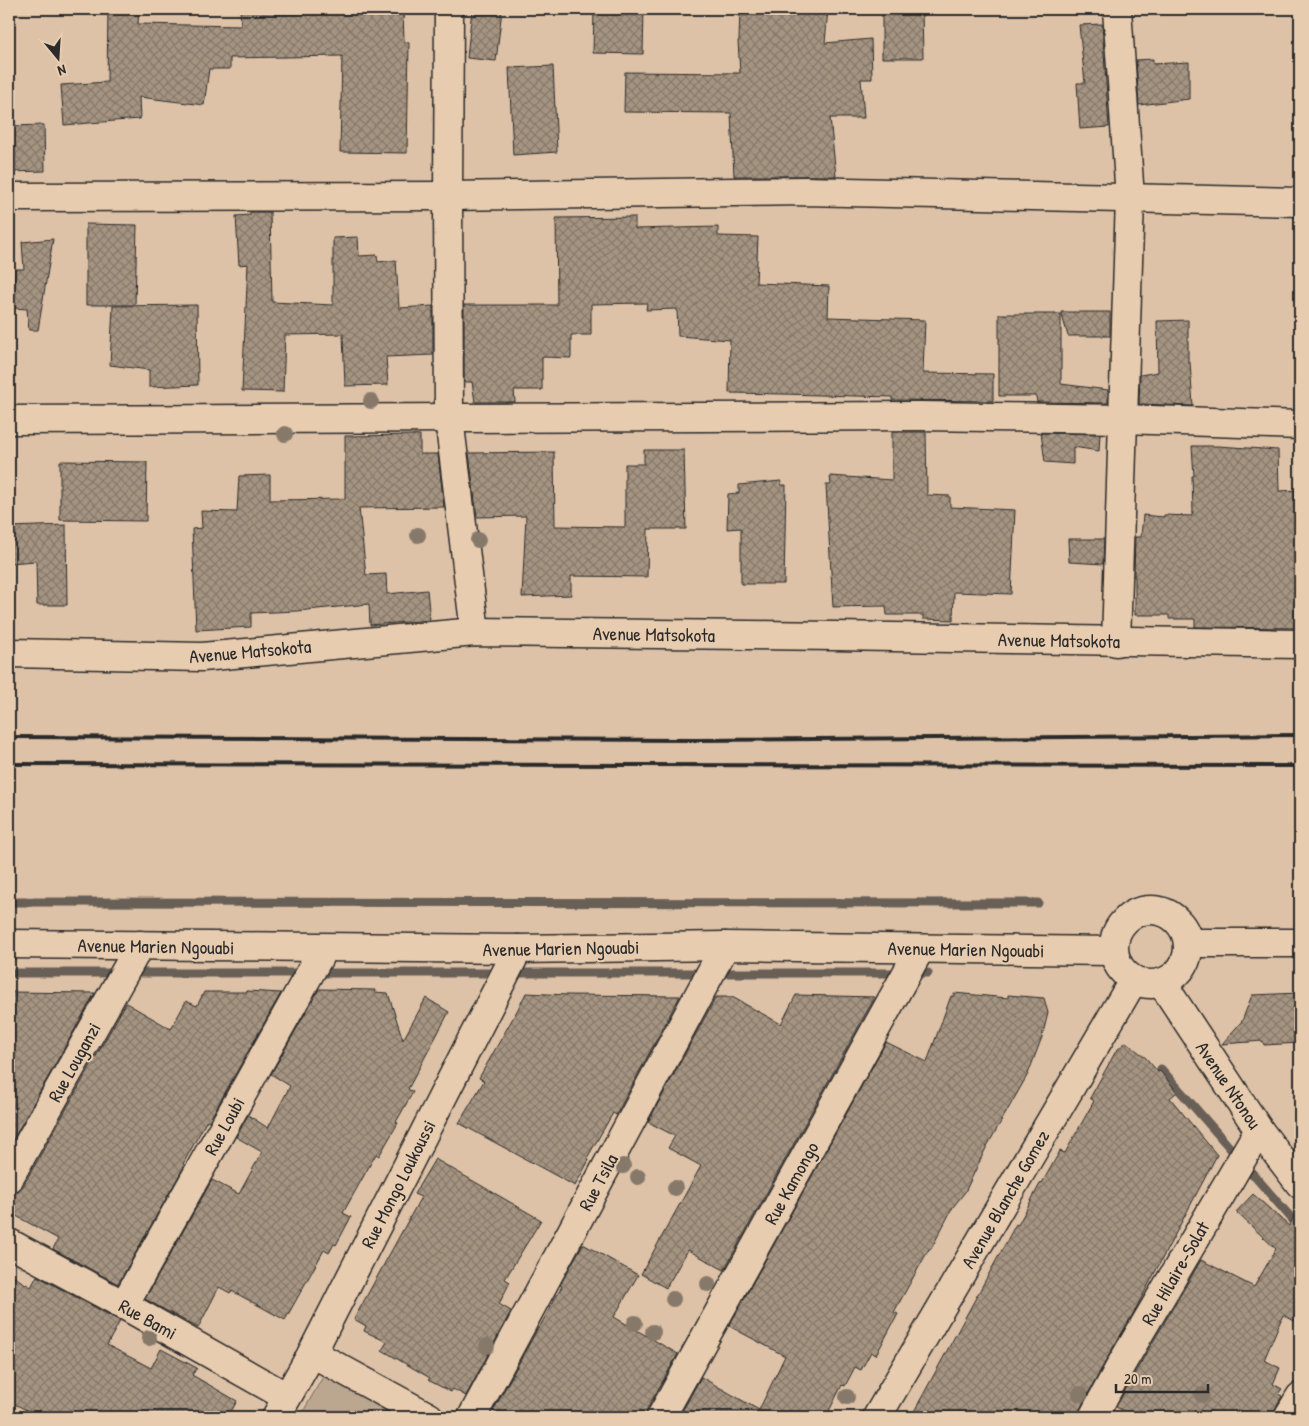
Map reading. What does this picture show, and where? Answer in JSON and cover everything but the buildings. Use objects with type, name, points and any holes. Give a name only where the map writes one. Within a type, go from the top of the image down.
[{"type":"street","points":[[449,9],[449,418],[475,632]]},
{"type":"street","points":[[1116,642],[1130,198],[1117,9]]},
{"type":"street","points":[[9,197],[448,196],[804,191],[1300,202]]},
{"type":"street","points":[[9,420],[920,416],[1300,425]]},
{"type":"street","name":"Avenue Matsokota","points":[[9,653],[202,657],[475,632],[1300,644]]},
{"type":"street","points":[[1147,910],[1166,913],[1181,925],[1188,943],[1186,960],[1177,974],[1162,983],[1147,985],[1133,981],[1119,968],[1113,951],[1116,932],[1129,917],[1147,910]]},
{"type":"street","points":[[1188,943],[1300,943]]},
{"type":"street","name":"Avenue Marien Ngouabi","points":[[9,944],[518,949],[725,946],[1113,951]]},
{"type":"street","name":"Rue Louganzi","points":[[9,1178],[140,946]]},
{"type":"street","name":"Rue Tsila","points":[[472,1417],[725,946]]},
{"type":"street","name":"Rue Loubi","points":[[124,1305],[324,948]]},
{"type":"street","name":"Rue Kamongo","points":[[661,1417],[920,948]]},
{"type":"street","name":"Rue Mongo Loukoussi","points":[[281,1407],[312,1353],[518,949]]},
{"type":"street","name":"Avenue Blanche Gomez","points":[[877,1417],[1133,981]]},
{"type":"street","name":"Avenue Ntonou","points":[[1162,983],[1259,1130],[1300,1184]]},
{"type":"street","name":"Rue Hilaire-Solat","points":[[1093,1417],[1259,1130]]},
{"type":"street","name":"Rue Bami","points":[[9,1243],[124,1305],[281,1407]]},
{"type":"street","points":[[312,1353],[429,1417]]},
{"type":"street","points":[[1288,1417],[1300,1397]]},
{"type":"shaded area","points":[[324,1375],[397,1417],[300,1417]]},
{"type":"waterway","points":[[9,902],[1038,903]]},
{"type":"waterway","points":[[9,973],[928,973]]},
{"type":"waterway","points":[[1161,1069],[1300,1228]]},
{"type":"railway","points":[[9,737],[697,740],[1300,735]]},
{"type":"railway","points":[[9,764],[1300,766]]}]
